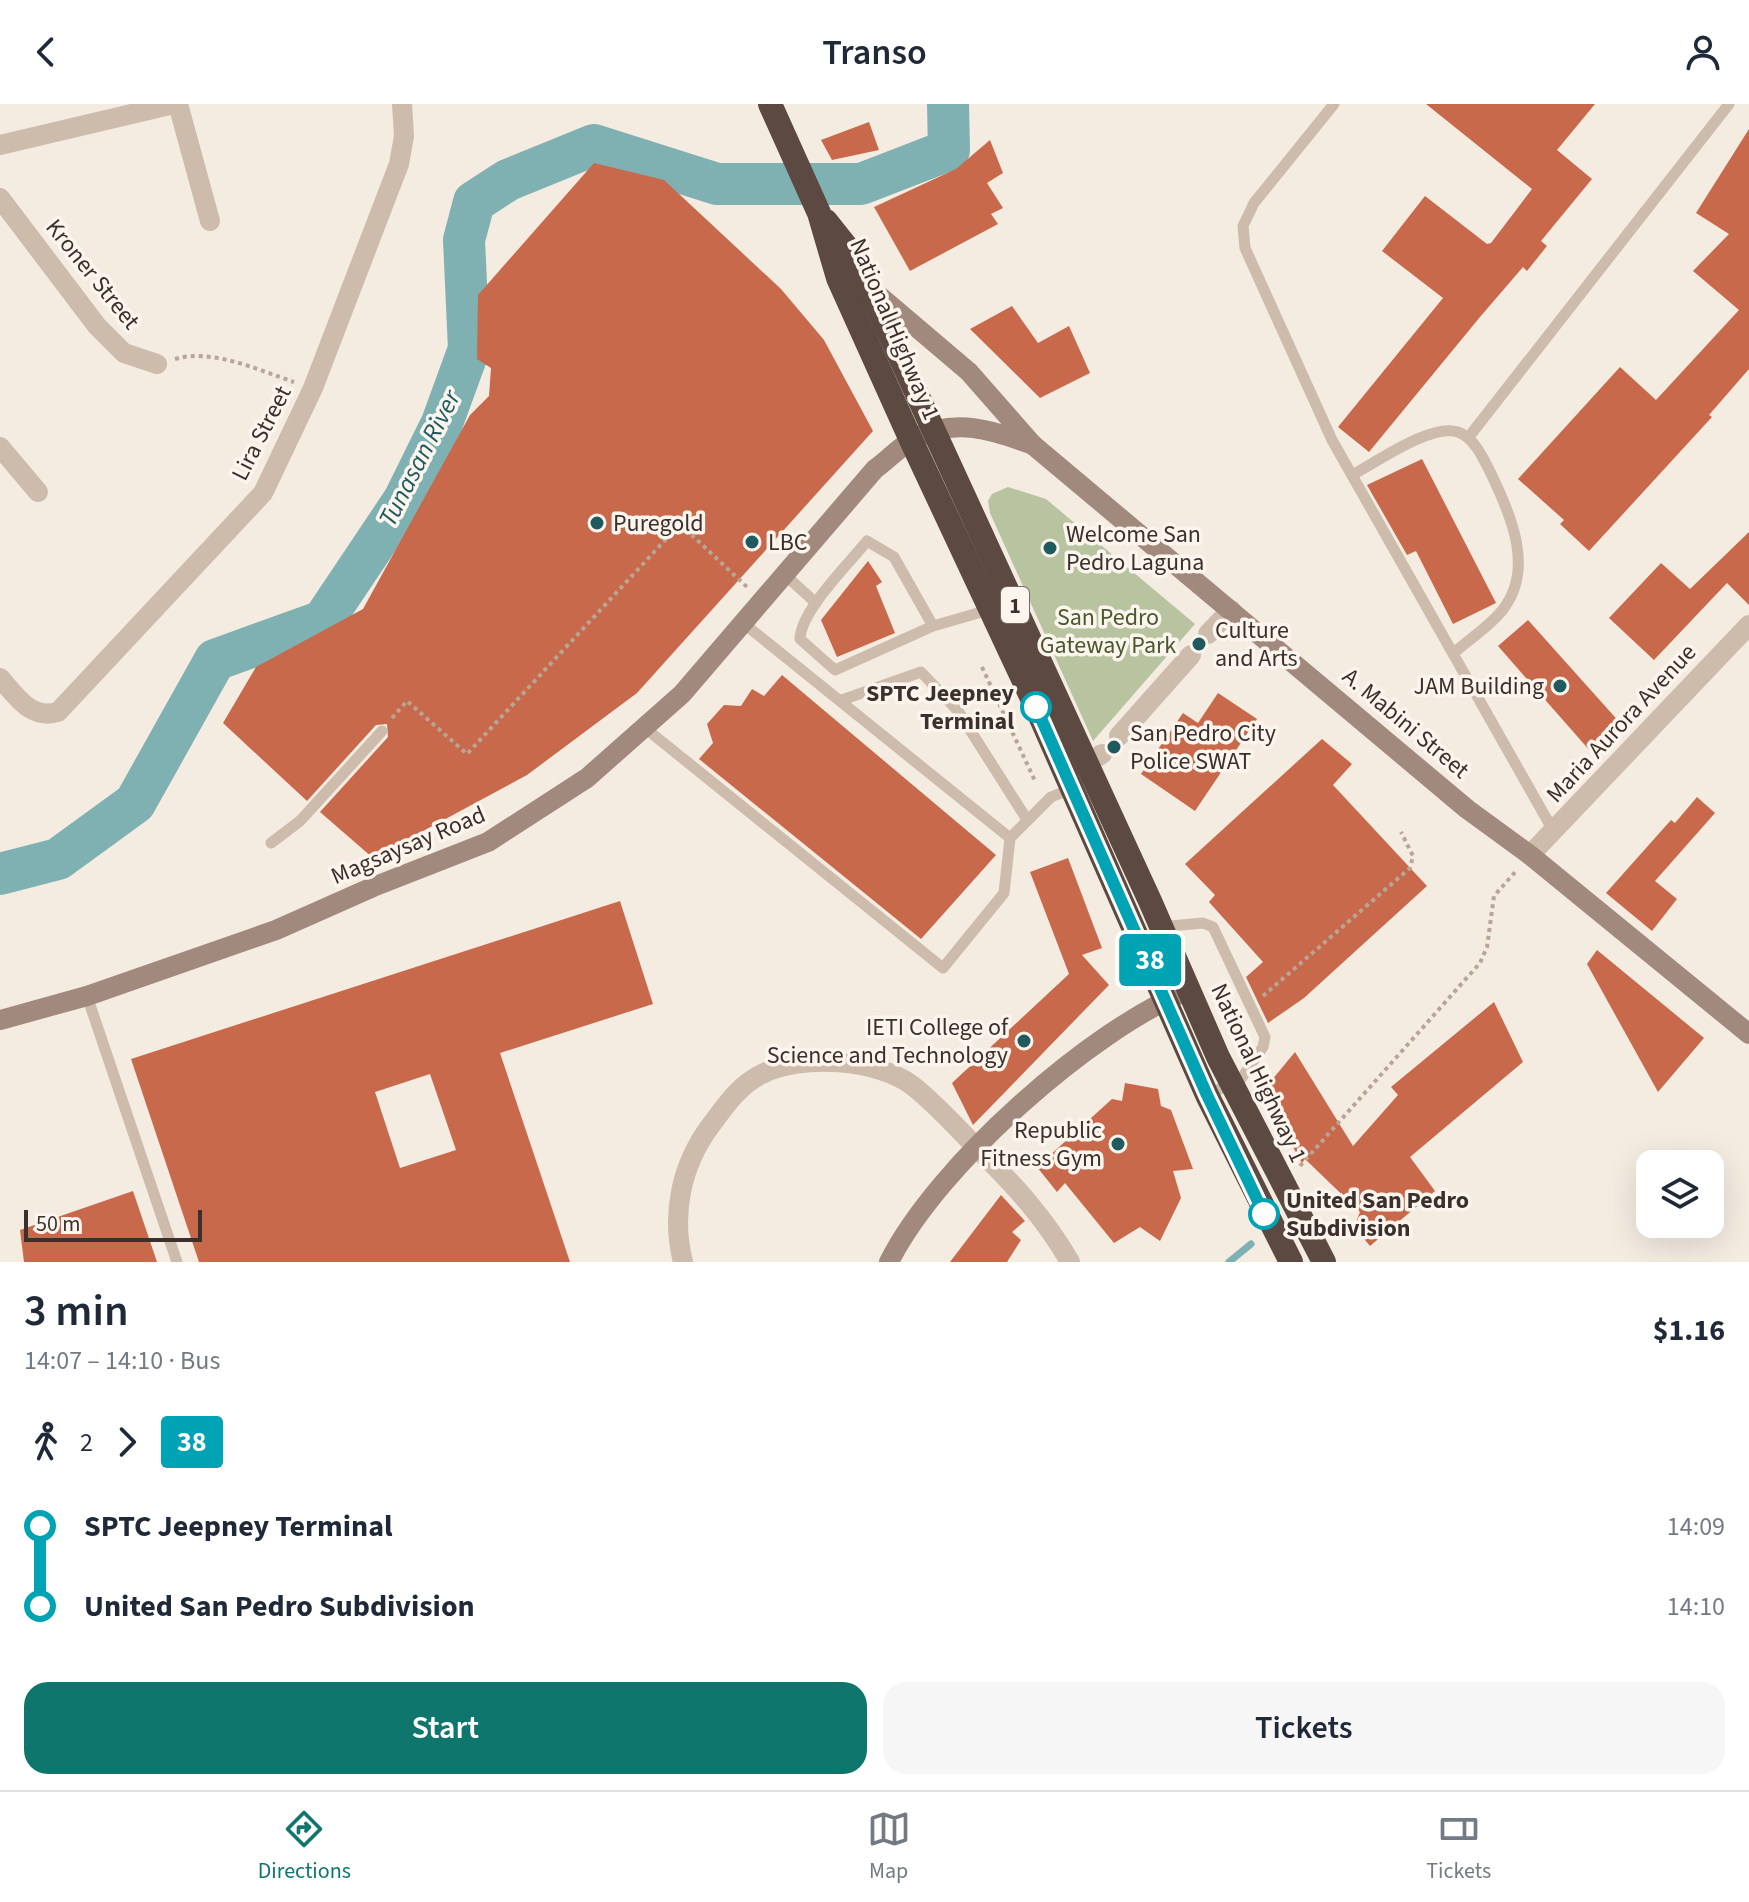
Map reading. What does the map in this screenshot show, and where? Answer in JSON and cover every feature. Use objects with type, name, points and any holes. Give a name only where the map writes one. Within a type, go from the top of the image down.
[{"type":"highway","name":"1","points":[[770,104],[819,213]]},
{"type":"highway","name":"National Highway 1","points":[[819,213],[853,255],[867,285],[922,435]]},
{"type":"highway","name":"National Highway 1","points":[[819,213],[838,278],[922,435],[1002,605],[1089,772],[1178,995],[1231,1084],[1280,1183],[1324,1262]]},
{"type":"highway","name":"National Highway 1","points":[[1178,995],[1207,1095],[1291,1262]]},
{"type":"main road","name":"A. Mabini Street","points":[[867,285],[969,372],[1033,445],[1467,809],[1530,855],[1749,1034]]},
{"type":"main road","name":"A. Mabini Street","points":[[922,435],[959,426],[990,429],[1033,445]]},
{"type":"main road","name":"Magsaysay Road","points":[[0,1020],[87,996],[276,930],[373,887],[488,842],[587,778],[682,694],[875,469],[922,435]]},
{"type":"main road","points":[[889,1262],[976,1147],[1028,1096],[1178,995]]},
{"type":"street","points":[[0,145],[176,104],[210,221]]},
{"type":"street","name":"Lira Street","points":[[0,678],[25,706],[46,716],[58,712],[263,493],[313,388],[399,164],[404,136],[402,104]]},
{"type":"street","name":"Kroner Street","points":[[0,198],[97,326],[124,353],[157,364]]},
{"type":"street","points":[[0,447],[38,492]]},
{"type":"street","points":[[1208,634],[1231,610]]},
{"type":"street","name":"Maria Aurora Avenue","points":[[1530,855],[1749,626]]},
{"type":"street","points":[[1119,736],[1191,655]]},
{"type":"street","points":[[683,1262],[676,1221],[685,1175],[706,1132],[736,1091],[762,1073],[790,1065],[824,1062],[867,1066],[911,1084],[1029,1200],[1070,1262]]},
{"type":"lane","points":[[1334,104],[1254,203],[1243,226],[1245,248],[1332,440],[1554,832]]},
{"type":"lane","points":[[1468,438],[1729,104]]},
{"type":"lane","points":[[1352,475],[1431,432],[1457,431],[1468,438],[1482,457],[1514,522],[1517,562],[1505,608],[1454,653]]},
{"type":"lane","points":[[933,626],[894,557],[867,541],[816,603],[800,627],[800,639],[835,670],[933,626],[1002,605]]},
{"type":"lane","points":[[784,574],[816,603]]},
{"type":"lane","points":[[742,622],[1010,838]]},
{"type":"lane","points":[[842,700],[921,672],[958,711],[1026,818]]},
{"type":"lane","points":[[645,728],[943,968],[1004,893],[1010,838],[1026,818],[1051,797],[1089,772]]},
{"type":"lane","points":[[271,843],[300,821],[382,731]]},
{"type":"lane","points":[[1150,931],[1203,923],[1213,927],[1262,1026],[1263,1047],[1241,1079],[1207,1095]]},
{"type":"lane","points":[[87,996],[177,1262]]},
{"type":"path","points":[[157,364],[186,355],[235,362],[313,388]]},
{"type":"path","points":[[382,731],[407,701],[467,754],[680,524],[761,599]]},
{"type":"path","points":[[982,667],[1035,781]]},
{"type":"path","points":[[1255,1003],[1410,868],[1413,856],[1401,832]]},
{"type":"path","points":[[1280,1183],[1303,1164],[1480,963],[1487,947],[1494,896],[1530,855]]},
{"type":"green space","name":"San Pedro Gateway Park","points":[[1008,487],[1046,499],[1195,624],[1093,741],[990,513],[988,501],[992,494]]},
{"type":"building","points":[[1426,104],[1595,104],[1557,150],[1592,179],[1541,241],[1547,246],[1527,271],[1523,267],[1369,452],[1338,427],[1443,298],[1382,251],[1425,196],[1487,244],[1491,243],[1532,189]]},
{"type":"building","points":[[869,122],[879,150],[832,160],[821,140]]},
{"type":"building","points":[[1749,129],[1749,369],[1709,415],[1712,417],[1589,551],[1560,524],[1564,520],[1518,479],[1620,367],[1656,400],[1739,310],[1693,271],[1729,234],[1696,213]]},
{"type":"building","points":[[990,140],[1003,173],[987,183],[1003,208],[991,214],[998,224],[910,271],[874,207],[956,169]]},
{"type":"building","name":"Puregold","points":[[594,163],[664,180],[781,289],[824,340],[873,431],[637,693],[527,775],[373,858],[320,812],[388,737],[387,724],[376,725],[307,801],[223,723],[256,667],[363,609],[470,415],[489,396],[491,368],[477,359],[478,295]]},
{"type":"building","points":[[1012,306],[1038,343],[1069,326],[1090,373],[1040,398],[970,329]]},
{"type":"building","points":[[1422,459],[1496,603],[1453,624],[1416,551],[1407,555],[1367,485]]},
{"type":"building","points":[[1749,532],[1749,605],[1727,583],[1654,660],[1609,618],[1661,563],[1690,589]]},
{"type":"building","points":[[868,561],[882,582],[876,586],[895,633],[837,657],[821,620]]},
{"type":"building","name":"JAM Building","points":[[1528,620],[1622,725],[1591,752],[1498,646]]},
{"type":"building","points":[[782,675],[996,855],[921,939],[699,759],[713,743],[707,724],[724,705],[741,706],[752,689],[764,696]]},
{"type":"building","points":[[1218,693],[1257,719],[1195,811],[1141,774],[1183,713],[1198,723]]},
{"type":"building","points":[[1322,739],[1352,764],[1333,785],[1427,886],[1304,998],[1268,1023],[1246,977],[1263,962],[1209,902],[1215,895],[1185,864]]},
{"type":"building","points":[[1697,797],[1715,813],[1655,881],[1677,899],[1652,931],[1606,893],[1671,820],[1675,823]]},
{"type":"building","points":[[1068,858],[1102,948],[1082,955],[1109,985],[973,1125],[952,1083],[1069,974],[1030,872]]},
{"type":"building","points":[[620,901],[653,1004],[500,1053],[570,1262],[199,1262],[131,1059]],"holes":[[[430,1074],[456,1150],[400,1168],[375,1092]]]},
{"type":"building","points":[[1597,950],[1704,1038],[1658,1092],[1587,964]]},
{"type":"building","points":[[1494,1002],[1523,1062],[1410,1157],[1435,1191],[1370,1246],[1354,1227],[1360,1212],[1305,1159],[1302,1163],[1262,1092],[1295,1052],[1353,1146],[1398,1095],[1391,1087]]},
{"type":"building","points":[[1125,1083],[1158,1089],[1161,1106],[1171,1110],[1193,1169],[1173,1171],[1181,1198],[1160,1241],[1140,1227],[1114,1243],[1065,1183],[1057,1192],[1037,1167],[1112,1099],[1122,1101]]},
{"type":"building","points":[[133,1191],[157,1262],[24,1262],[20,1230]]},
{"type":"building","points":[[1001,1195],[1025,1221],[1012,1232],[1021,1240],[1007,1262],[950,1262]]},
{"type":"waterway","name":"Tunasan River","points":[[0,874],[58,859],[135,803],[215,660],[323,621],[404,500],[442,423],[469,349],[464,240],[474,202],[508,180],[594,145],[717,184],[861,184],[949,150],[948,104]]},
{"type":"waterway","points":[[1229,1262],[1251,1244]]},
{"type":"bus line","name":"38","points":[[1036,707],[1207,1095],[1264,1214]]},
{"type":"place","name":"Puregold","points":[[597,523]]},
{"type":"place","name":"LBC","points":[[752,542]]},
{"type":"place","name":"Welcome San Pedro Laguna","points":[[1050,548]]},
{"type":"place","name":"Culture and Arts","points":[[1199,644]]},
{"type":"place","name":"JAM Building","points":[[1560,686]]},
{"type":"place","name":"SPTC Jeepney Terminal","points":[[1036,707]]},
{"type":"place","name":"San Pedro City Police SWAT","points":[[1114,747]]},
{"type":"place","name":"IETI College of Science and Technology","points":[[1024,1041]]},
{"type":"place","name":"Republic Fitness Gym","points":[[1118,1144]]},
{"type":"place","name":"United San Pedro Subdivision","points":[[1264,1214]]}]
